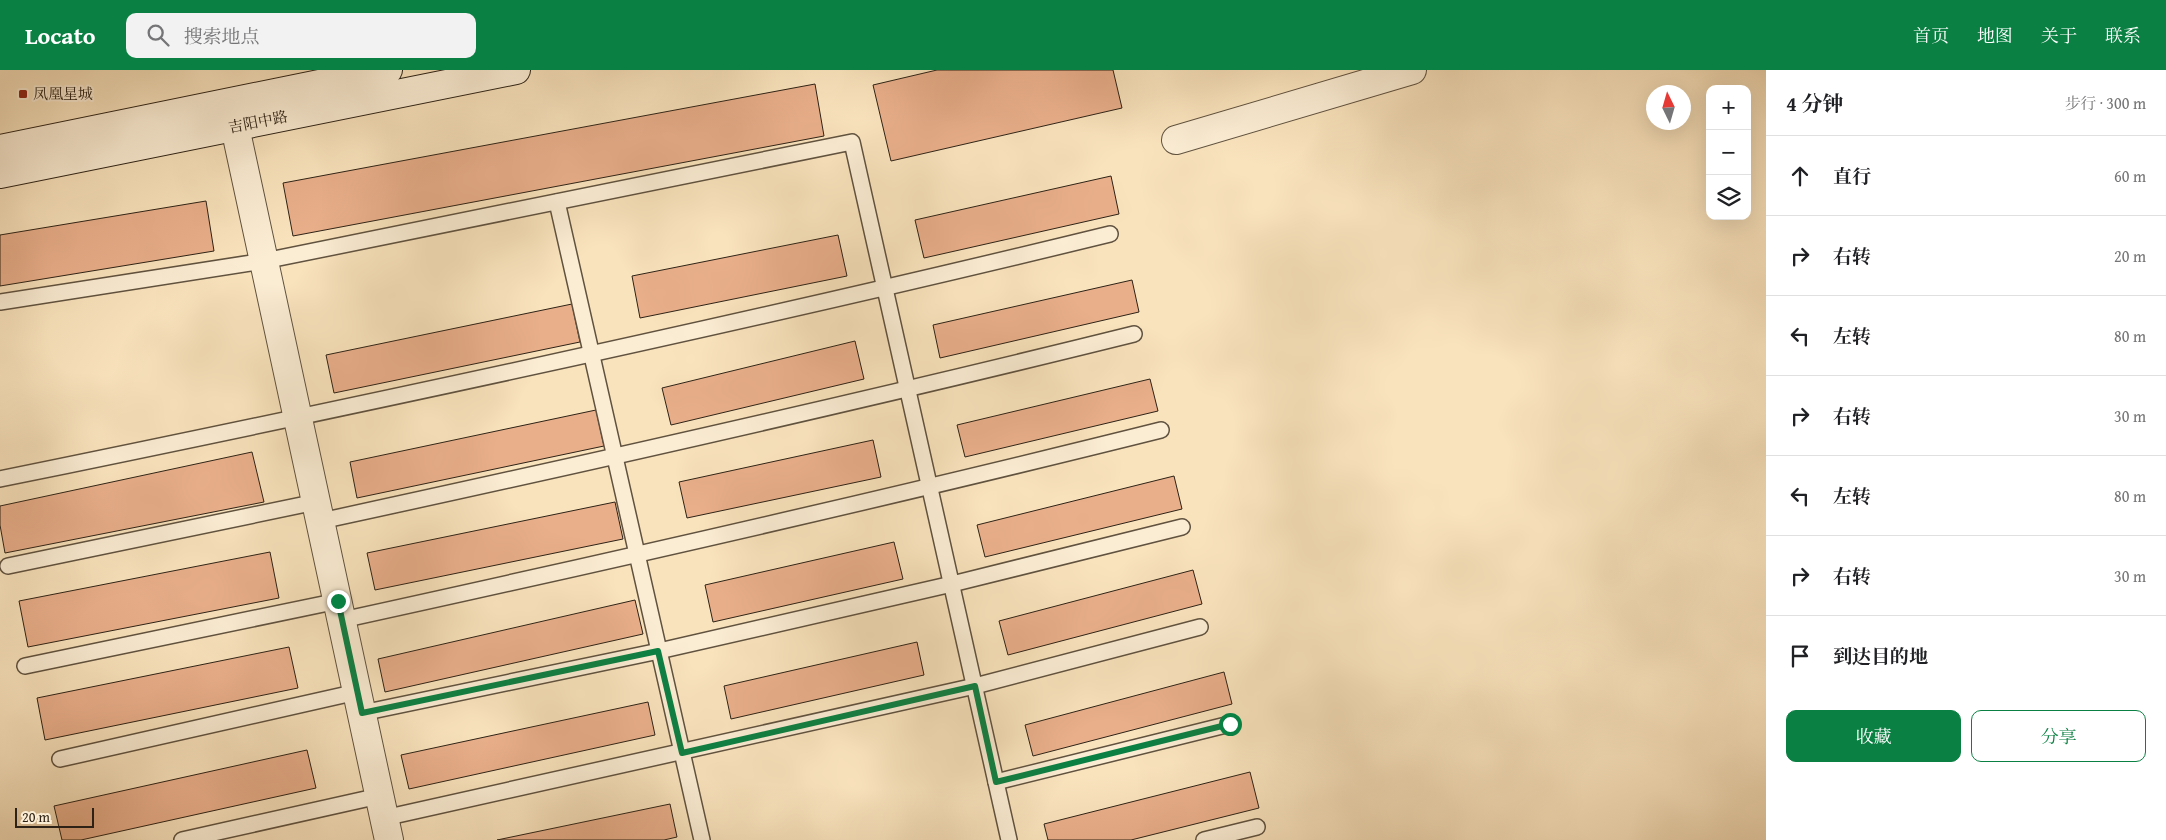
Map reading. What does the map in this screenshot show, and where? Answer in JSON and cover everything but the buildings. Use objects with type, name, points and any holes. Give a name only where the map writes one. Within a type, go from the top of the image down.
[{"type":"main road","name":"吉阳中路","points":[[0,174],[233,115],[388,70]]},
{"type":"main road","name":"吉阳中路","points":[[0,149],[233,115],[516,70]]},
{"type":"main road","points":[[1176,140],[1412,70]]},
{"type":"main road","points":[[233,115],[384,818]]},
{"type":"lane","points":[[0,302],[264,261],[852,142],[1009,840]]},
{"type":"lane","points":[[557,202],[702,840]]},
{"type":"lane","points":[[0,478],[592,356],[886,289],[1110,234]]},
{"type":"lane","points":[[8,566],[318,512],[615,457],[908,390],[1134,334]]},
{"type":"lane","points":[[25,666],[340,611],[637,556],[930,488],[1162,430]]},
{"type":"lane","points":[[60,759],[359,703],[658,651],[952,584],[1182,527]]},
{"type":"lane","points":[[182,840],[384,818],[682,753],[975,686],[1200,628]]},
{"type":"lane","points":[[996,782],[1230,724]]},
{"type":"lane","points":[[1204,840],[1257,827]]},
{"type":"place","name":"凤凰星城","points":[[23,94]]},
{"type":"route","points":[[338,601],[362,713],[658,651],[682,753],[975,686],[996,782],[1230,724]]}]
